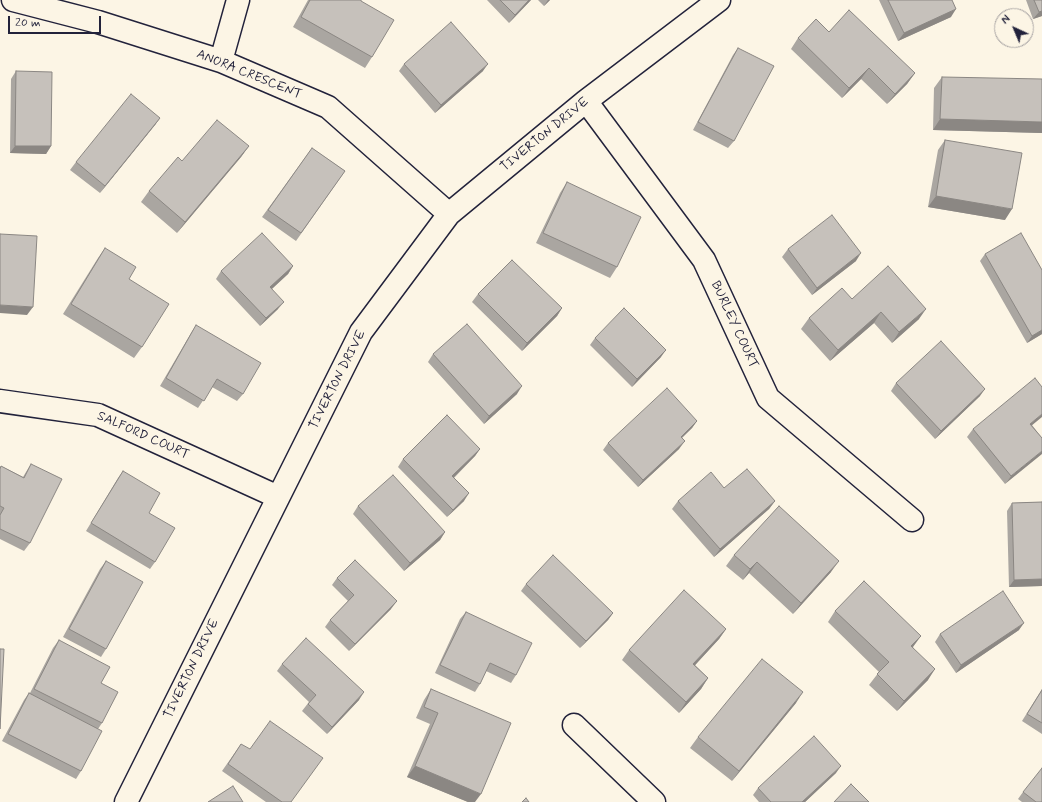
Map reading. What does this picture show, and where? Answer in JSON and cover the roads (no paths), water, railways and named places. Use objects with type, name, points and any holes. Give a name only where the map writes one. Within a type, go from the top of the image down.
[{"type":"street","name":"ANORA CRESCENT","points":[[13,0],[98,22],[221,60],[328,108],[449,214]]},
{"type":"street","points":[[221,60],[238,0]]},
{"type":"street","name":"TIVERTON DRIVE","points":[[126,802],[361,332],[449,214],[586,101],[719,0]]},
{"type":"street","name":"BURLEY COURT","points":[[586,101],[704,260],[768,398],[912,520]]},
{"type":"street","name":"SALFORD COURT","points":[[0,401],[98,415],[278,497]]},
{"type":"street","points":[[574,725],[654,802]]}]
